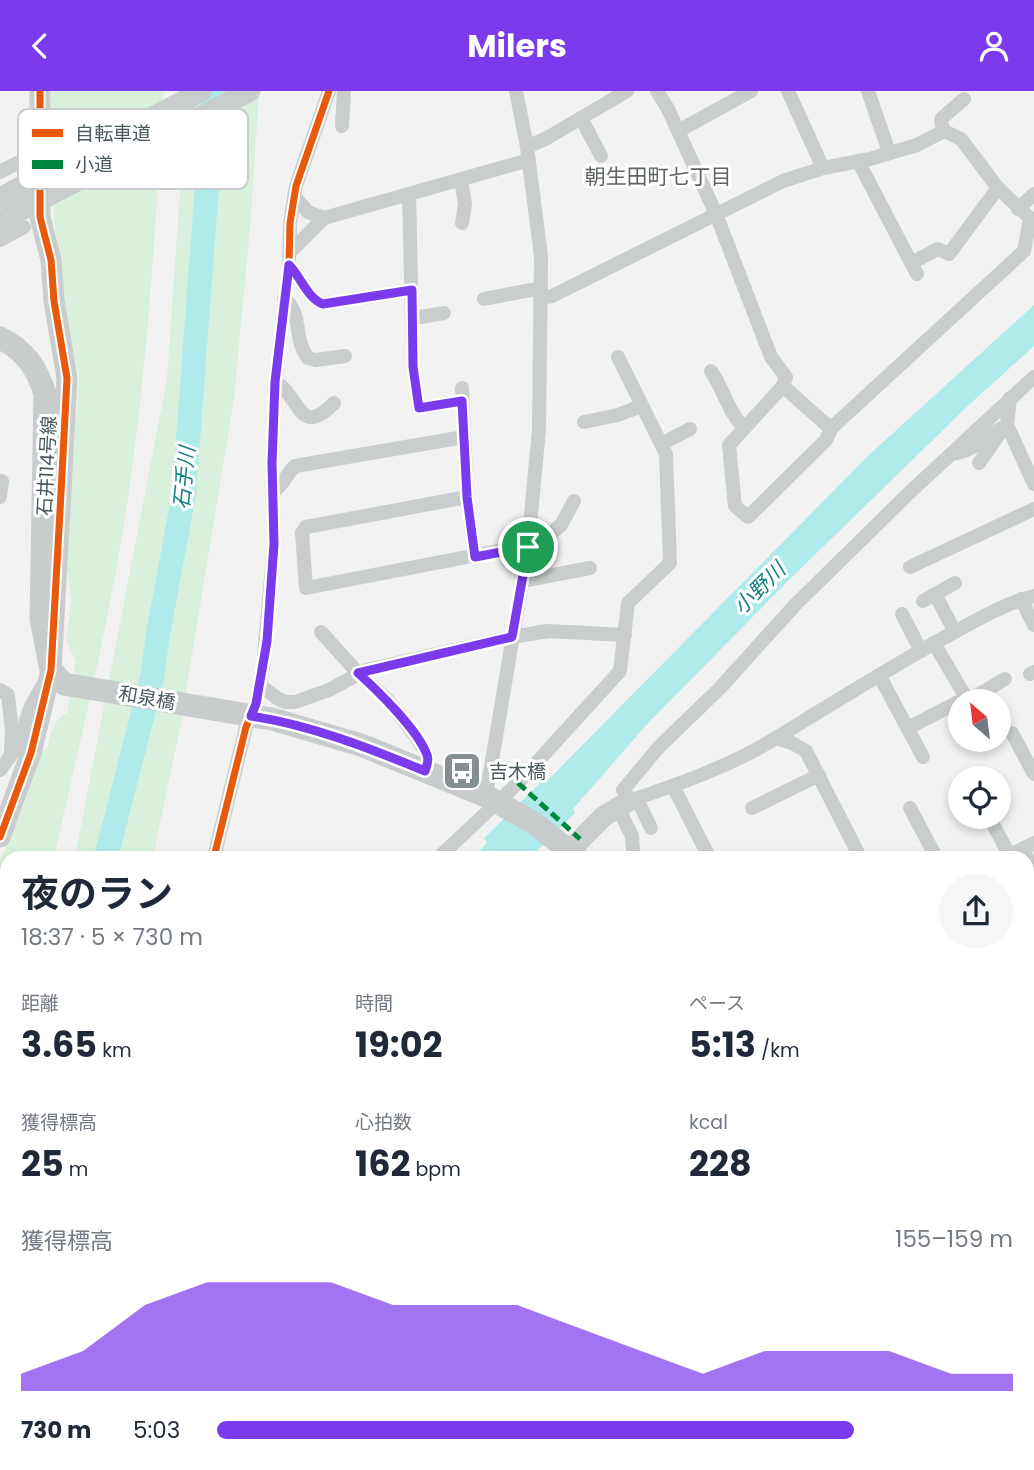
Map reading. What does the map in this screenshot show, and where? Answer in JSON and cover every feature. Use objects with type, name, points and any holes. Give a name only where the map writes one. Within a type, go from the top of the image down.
[{"type":"main road","points":[[0,338],[10,342],[30,359],[45,394],[40,619],[51,670]]},
{"type":"main road","name":"和泉橋","points":[[51,670],[64,684],[272,719],[361,745],[494,801]]},
{"type":"main road","points":[[494,801],[534,823],[566,851]]},
{"type":"street","name":"石井114号線","points":[[40,91],[40,109]]},
{"type":"street","points":[[168,109],[202,91]]},
{"type":"street","points":[[218,109],[250,91]]},
{"type":"street","points":[[216,851],[260,685],[267,641],[271,581],[275,382],[290,258],[290,223],[294,196],[328,91]]},
{"type":"street","points":[[342,126],[344,91]]},
{"type":"street","points":[[494,801],[512,637],[528,547],[539,429],[541,257],[528,153],[516,91]]},
{"type":"street","points":[[290,258],[324,218],[461,180],[528,153],[627,91]]},
{"type":"street","points":[[657,91],[716,214],[771,357],[786,377],[783,386],[729,445],[735,506],[748,517],[826,440],[831,429],[1024,251],[1032,221],[998,188],[961,139],[944,131],[942,118],[964,99]]},
{"type":"street","points":[[678,131],[751,91]]},
{"type":"street","points":[[788,91],[822,168]]},
{"type":"street","points":[[868,91],[889,152]]},
{"type":"street","points":[[581,118],[601,156]]},
{"type":"street","points":[[484,299],[541,293],[552,296],[783,181],[822,168],[917,145],[944,131]]},
{"type":"street","points":[[858,161],[914,268],[938,249],[949,254],[998,188]]},
{"type":"street","points":[[0,172],[18,163]]},
{"type":"street","points":[[461,180],[465,204],[462,223]]},
{"type":"street","points":[[0,198],[18,188]]},
{"type":"street","name":"石井114号線","points":[[0,837],[31,753],[51,670],[67,378],[54,301],[51,260],[40,217],[40,189]]},
{"type":"street","points":[[0,227],[25,217],[75,189]]},
{"type":"street","points":[[409,194],[414,318],[413,367],[419,408],[462,394],[467,497],[475,557]]},
{"type":"street","points":[[1018,209],[1034,194]]},
{"type":"street","points":[[294,196],[307,212],[324,218]]},
{"type":"street","points":[[0,221],[25,217]]},
{"type":"street","points":[[0,240],[25,217]]},
{"type":"street","points":[[290,258],[310,295],[323,304],[412,290]]},
{"type":"street","points":[[284,299],[293,307],[299,342],[308,358],[316,360],[345,356]]},
{"type":"street","points":[[414,318],[444,313]]},
{"type":"street","points":[[445,851],[620,671],[628,603],[670,563],[666,454],[663,443],[641,406],[618,357]]},
{"type":"street","points":[[711,372],[720,385],[727,407],[744,428]]},
{"type":"street","points":[[633,850],[628,803],[623,790],[659,747],[720,688],[795,605],[1034,376]]},
{"type":"street","points":[[275,382],[281,385],[305,415],[315,417],[334,403]]},
{"type":"street","points":[[783,386],[831,429]]},
{"type":"street","points":[[979,464],[1007,425],[1010,398]]},
{"type":"street","points":[[584,422],[618,415],[641,406]]},
{"type":"street","points":[[950,454],[973,449],[992,433],[1007,425]]},
{"type":"street","points":[[1007,425],[1034,484]]},
{"type":"street","points":[[663,443],[690,429]]},
{"type":"street","points":[[273,492],[284,483],[295,466],[464,437]]},
{"type":"street","points":[[0,481],[0,497]]},
{"type":"street","points":[[467,497],[306,527],[302,533],[306,588],[528,547],[548,538],[561,526],[574,501]]},
{"type":"street","points":[[910,567],[1034,509]]},
{"type":"street","points":[[522,581],[590,568]]},
{"type":"street","points":[[955,583],[929,597],[955,632]]},
{"type":"street","points":[[570,851],[604,816],[628,803],[736,759],[955,632],[1027,598],[1034,625]]},
{"type":"street","points":[[902,614],[921,651]]},
{"type":"street","points":[[260,685],[285,702],[295,702],[329,690],[358,673],[512,637],[548,631],[625,635]]},
{"type":"street","points":[[321,632],[358,673],[387,699],[416,737],[427,754],[425,771]]},
{"type":"street","points":[[934,643],[961,689]]},
{"type":"street","points":[[0,770],[19,744],[30,708],[51,670]]},
{"type":"street","points":[[879,675],[923,757]]},
{"type":"street","points":[[989,689],[1005,680]]},
{"type":"street","points":[[0,690],[8,695],[12,731],[10,756]]},
{"type":"street","points":[[908,729],[948,708]]},
{"type":"street","points":[[1012,733],[1034,774]]},
{"type":"street","points":[[776,738],[806,751],[857,851]]},
{"type":"street","points":[[752,808],[819,775]]},
{"type":"street","points":[[673,786],[706,851]]},
{"type":"street","points":[[628,803],[651,828]]},
{"type":"street","points":[[911,809],[933,851]]},
{"type":"street","points":[[999,829],[1018,851]]},
{"type":"green space","points":[[51,91],[164,91],[163,109],[51,109]]},
{"type":"green space","points":[[187,91],[259,91],[251,216],[234,399],[180,728],[154,851],[76,851],[167,379],[180,189],[248,189],[248,109],[186,109]]},
{"type":"green space","points":[[53,189],[158,189],[146,346],[128,498],[113,588],[55,851],[4,851],[42,752],[47,749],[55,724],[67,713],[76,660],[67,639],[71,599],[67,564],[79,376],[65,317],[54,221]]},
{"type":"water","name":"小野川","points":[[1034,305],[1034,346],[971,403],[795,574],[649,722],[573,809],[575,813],[536,851],[479,851],[487,843],[484,838],[542,781],[545,783],[869,455]]},
{"type":"waterway","name":"石手川","points":[[213,109],[214,91]]},
{"type":"waterway","name":"石手川","points":[[108,851],[152,678],[184,494],[207,189]]},
{"type":"marked path","points":[[518,783],[580,839]]},
{"type":"cycle path","points":[[40,91],[40,109]]},
{"type":"cycle path","points":[[215,851],[246,727],[256,704],[263,667],[274,544],[272,463],[275,382],[289,265],[290,223],[296,186],[329,91]]},
{"type":"cycle path","points":[[0,837],[31,753],[51,670],[67,378],[54,301],[51,260],[40,217],[40,189]]},
{"type":"place","name":"吉木橋","points":[[462,771]]},
{"type":"district","name":"朝生田町七丁目","points":[[658,176]]},
{"type":"route","points":[[289,265],[300,277],[310,295],[323,304],[412,290],[413,367],[419,408],[462,401],[467,497],[475,557],[528,547],[512,637],[358,673],[387,699],[416,737],[427,754],[425,771],[361,745],[272,719],[251,716],[256,704],[267,641],[274,544],[272,463],[275,382],[289,265]]}]
